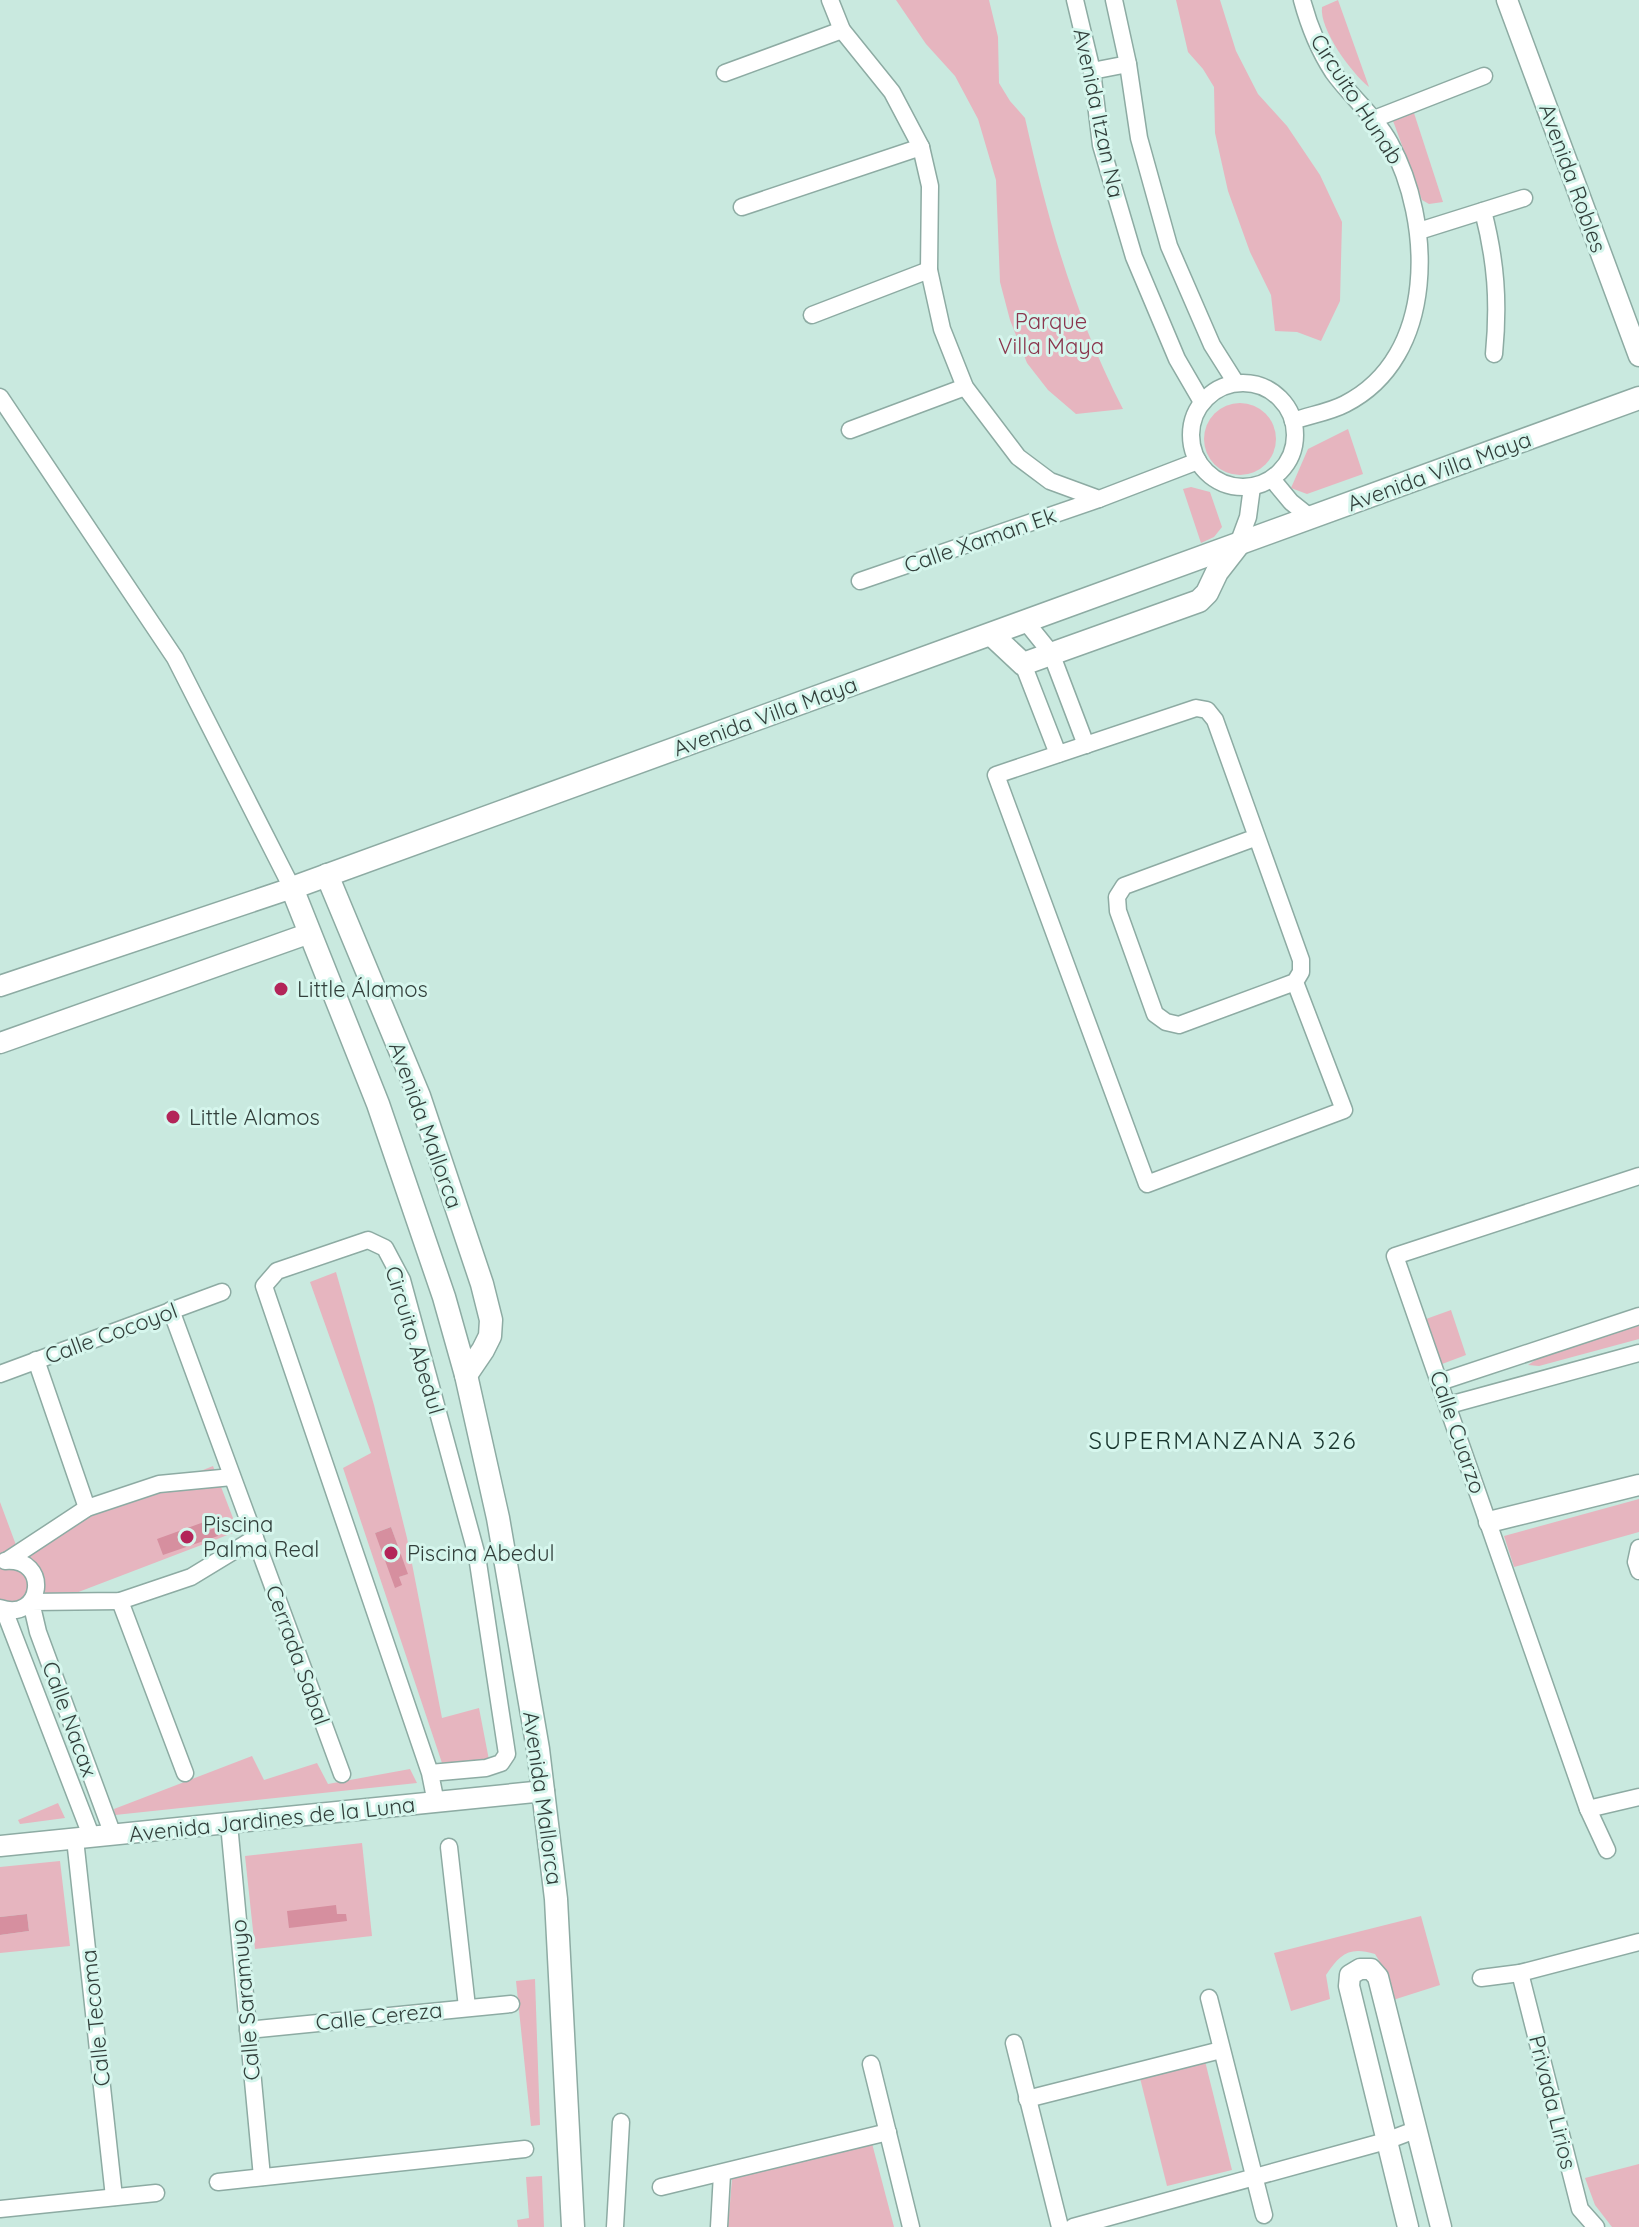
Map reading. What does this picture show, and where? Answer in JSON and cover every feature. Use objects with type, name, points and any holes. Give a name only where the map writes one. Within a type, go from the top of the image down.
[{"type":"main road","name":"Avenida Villa Maya","points":[[292,888],[1639,398]]},
{"type":"main road","points":[[992,635],[1023,664],[1199,601],[1238,544]]},
{"type":"main road","name":"Avenida Mallorca","points":[[327,875],[419,1096],[482,1284],[491,1320],[490,1336],[466,1375]]},
{"type":"main road","name":"Avenida Mallorca","points":[[292,888],[378,1104],[444,1297],[466,1375],[498,1518],[544,1791],[556,1899],[573,2227]]},
{"type":"street","points":[[830,0],[842,30],[892,92],[921,147],[930,186],[929,270],[942,329],[965,387],[1018,457],[1050,481],[1099,499],[1198,461]]},
{"type":"street","name":"Avenida Itzan Na","points":[[1075,0],[1092,71],[1101,145],[1134,257],[1177,359],[1202,402]]},
{"type":"street","name":"Avenida Itzan Na","points":[[1114,0],[1139,138],[1169,246],[1212,345],[1236,383]]},
{"type":"street","name":"Avenida Robles","points":[[1507,0],[1639,356]]},
{"type":"street","name":"Circuito Hunab","points":[[1293,421],[1346,404],[1372,384],[1394,358],[1408,332],[1417,297],[1419,231],[1403,168],[1374,119],[1334,73],[1312,36],[1304,1]]},
{"type":"street","points":[[725,73],[842,30]]},
{"type":"street","points":[[1092,71],[1128,64]]},
{"type":"street","points":[[1374,119],[1484,76]]},
{"type":"street","points":[[742,207],[921,147]]},
{"type":"street","points":[[1419,231],[1524,198]]},
{"type":"street","points":[[1483,211],[1494,253],[1498,307],[1494,354]]},
{"type":"street","points":[[812,315],[929,270]]},
{"type":"street","points":[[1236,383],[1265,387],[1278,396],[1293,421],[1295,437],[1292,453],[1284,467],[1272,479],[1252,487],[1221,483],[1208,474],[1192,446],[1191,431],[1202,402],[1212,393],[1236,383]]},
{"type":"street","points":[[850,430],[965,387]]},
{"type":"street","points":[[0,397],[175,658],[292,888],[0,986]]},
{"type":"street","points":[[1272,479],[1291,502],[1311,518]]},
{"type":"street","points":[[1238,544],[1248,517],[1252,487]]},
{"type":"street","name":"Calle Xaman Ek","points":[[860,581],[1099,499]]},
{"type":"street","points":[[1026,622],[1051,653],[1086,745]]},
{"type":"street","points":[[1023,664],[1058,754]]},
{"type":"street","points":[[1257,837],[1124,886],[1117,897],[1118,911],[1155,1014],[1166,1022],[1179,1025],[1295,982],[1301,972],[1301,960],[1257,837],[1215,720],[1207,710],[1196,708],[996,775],[1147,1184],[1344,1110],[1295,982]]},
{"type":"street","points":[[0,1043],[310,933]]},
{"type":"street","name":"Calle Cuarzo","points":[[1607,1850],[1588,1809],[1395,1256],[1639,1176]]},
{"type":"street","name":"Circuito Abedul","points":[[430,1773],[486,1768],[501,1763],[507,1754],[477,1556],[402,1280],[385,1248],[368,1240],[277,1271],[264,1286],[430,1773],[436,1803]]},
{"type":"street","name":"Calle Cocoyol","points":[[0,1374],[222,1292]]},
{"type":"street","name":"Cerrada Sabal","points":[[171,1310],[342,1774]]},
{"type":"street","points":[[1440,1382],[1639,1316]]},
{"type":"street","points":[[1449,1405],[1639,1353]]},
{"type":"street","points":[[36,1360],[87,1508]]},
{"type":"street","points":[[4,1561],[87,1508],[159,1484],[232,1477]]},
{"type":"street","points":[[1489,1522],[1639,1485]]},
{"type":"street","points":[[31,1602],[120,1601],[191,1577],[255,1538]]},
{"type":"street","points":[[1639,1548],[1636,1562],[1639,1571]]},
{"type":"street","name":"Calle Nacax","points":[[4,1561],[25,1564],[35,1577],[37,1586],[31,1602],[38,1632],[113,1835]]},
{"type":"street","points":[[120,1601],[185,1773]]},
{"type":"street","name":"Calle Nacax","points":[[31,1602],[19,1610],[1,1611],[84,1839]]},
{"type":"street","name":"Avenida Jardines de la Luna","points":[[0,1846],[544,1791]]},
{"type":"street","points":[[1588,1809],[1639,1797]]},
{"type":"street","name":"Calle Saramuyo","points":[[229,1824],[262,2177]]},
{"type":"street","name":"Calle Tecoma","points":[[84,1839],[114,2197]]},
{"type":"street","points":[[449,1847],[467,2007]]},
{"type":"street","points":[[1481,1978],[1520,1973],[1639,1942]]},
{"type":"street","points":[[1408,2227],[1349,1986],[1350,1975],[1360,1969],[1371,1969],[1378,1977],[1441,2227]]},
{"type":"street","name":"Privada Lirios","points":[[1520,1973],[1580,2209],[1596,2227]]},
{"type":"street","points":[[1209,1998],[1264,2215]]},
{"type":"street","name":"Calle Cereza","points":[[248,2030],[511,2004]]},
{"type":"street","points":[[1014,2043],[1060,2227]]},
{"type":"street","points":[[1027,2099],[1221,2050]]},
{"type":"street","points":[[871,2064],[911,2227]]},
{"type":"street","points":[[615,2227],[621,2122]]},
{"type":"street","points":[[1073,2227],[1386,2141],[1415,2130]]},
{"type":"street","points":[[661,2187],[888,2132]]},
{"type":"street","points":[[218,2182],[525,2149]]},
{"type":"street","points":[[719,2227],[722,2174]]},
{"type":"street","points":[[0,2209],[156,2193]]},
{"type":"green space","name":"Parque Villa Maya","points":[[896,0],[989,0],[998,37],[999,83],[1025,118],[1064,266],[1090,338],[1123,409],[1076,414],[1048,390],[1027,363],[1010,320],[1000,282],[996,180],[978,119],[955,76],[926,44]]},
{"type":"green space","points":[[1176,0],[1220,0],[1236,51],[1258,94],[1287,126],[1320,175],[1342,222],[1340,301],[1321,341],[1297,332],[1275,331],[1271,295],[1250,252],[1228,191],[1215,133],[1214,87],[1188,52]]},
{"type":"green space","points":[[1338,0],[1369,87],[1346,62],[1331,39],[1322,16],[1322,7]]},
{"type":"green space","points":[[1413,110],[1443,202],[1429,204],[1422,200],[1392,118]]},
{"type":"green space","points":[[1247,403],[1266,413],[1274,425],[1274,453],[1266,465],[1254,473],[1233,475],[1214,465],[1206,453],[1204,432],[1214,413],[1226,405]]},
{"type":"green space","points":[[1348,429],[1363,474],[1307,494],[1291,488],[1308,449]]},
{"type":"green space","points":[[1191,487],[1210,492],[1222,527],[1214,537],[1201,543],[1183,489]]},
{"type":"green space","points":[[336,1272],[374,1405],[407,1538],[442,1718],[479,1708],[489,1760],[442,1763],[343,1468],[371,1453],[310,1282]],"holes":[[[391,1527],[407,1574],[399,1577],[375,1533]]]},
{"type":"green space","points":[[1451,1310],[1466,1355],[1442,1364],[1426,1319]]},
{"type":"green space","points":[[1639,1325],[1639,1339],[1539,1366],[1528,1365],[1537,1359]]},
{"type":"green space","points":[[213,1466],[238,1531],[0,1622],[0,1502],[16,1545]]},
{"type":"green space","points":[[1639,1499],[1639,1532],[1514,1567],[1504,1536]]},
{"type":"green space","points":[[252,1756],[264,1780],[317,1763],[328,1784],[410,1769],[417,1783],[115,1815],[114,1809]]},
{"type":"green space","points":[[58,1803],[65,1818],[20,1824],[18,1820]]},
{"type":"green space","points":[[362,1843],[372,1936],[255,1949],[245,1856]]},
{"type":"green space","points":[[60,1861],[70,1946],[0,1953],[0,1935],[29,1931],[27,1914],[0,1917],[0,1867]]},
{"type":"green space","points":[[1421,1916],[1440,1985],[1393,2000],[1386,1972],[1375,1954],[1352,1952],[1341,1957],[1326,1975],[1330,1999],[1291,2011],[1274,1953]]},
{"type":"green space","points":[[535,1979],[540,2125],[531,2126],[516,1981]]},
{"type":"green space","points":[[1204,2057],[1232,2170],[1167,2186],[1139,2074]]},
{"type":"green space","points":[[869,2132],[894,2227],[728,2227],[733,2167]]},
{"type":"green space","points":[[1639,2164],[1639,2227],[1612,2227],[1595,2205],[1585,2178]]},
{"type":"green space","points":[[542,2176],[544,2227],[518,2227],[517,2220],[529,2218],[526,2177]]},
{"type":"shaded area","name":"Piscina Palma Real","points":[[204,1522],[207,1531],[215,1528],[218,1536],[163,1555],[157,1539]]},
{"type":"shaded area","name":"Piscina Abedul","points":[[391,1527],[408,1574],[399,1577],[402,1585],[395,1588],[375,1533]]},
{"type":"shaded area","points":[[336,1905],[337,1914],[346,1914],[347,1921],[289,1928],[287,1911]]},
{"type":"shaded area","points":[[27,1914],[29,1931],[0,1935],[0,1917]]},
{"type":"place","name":"Little Álamos","points":[[281,989]]},
{"type":"place","name":"Little Alamos","points":[[173,1117]]},
{"type":"place","name":"Piscina Palma Real","points":[[187,1537]]},
{"type":"place","name":"Piscina Abedul","points":[[391,1553]]},
{"type":"district","name":"SUPERMANZANA 326","points":[[1223,1440]]}]
